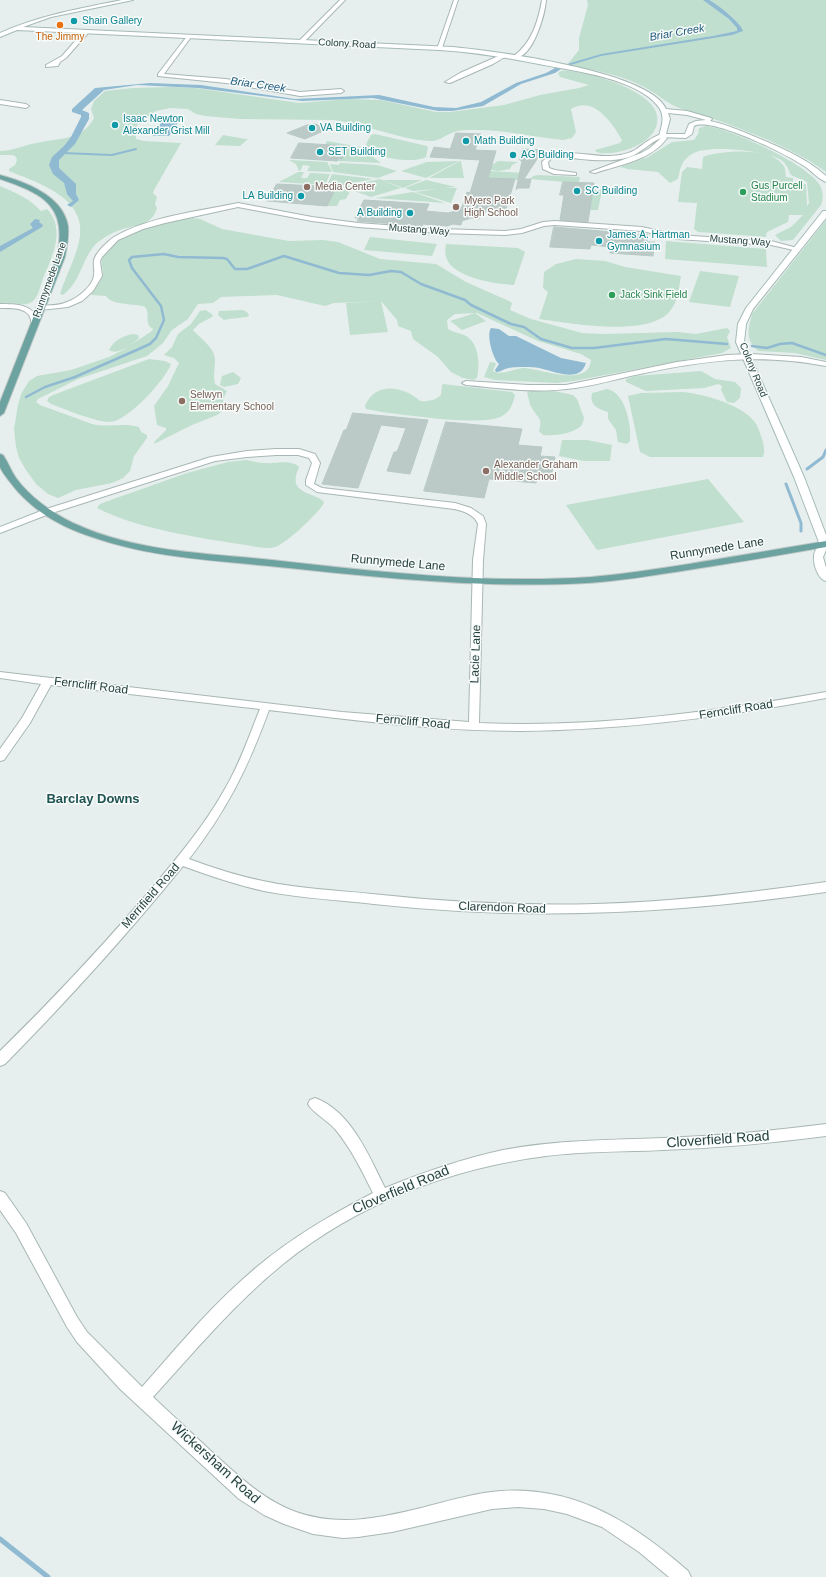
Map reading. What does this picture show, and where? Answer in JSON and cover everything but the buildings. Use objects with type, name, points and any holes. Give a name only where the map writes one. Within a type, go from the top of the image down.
[{"type":"main road","name":"Runnymede Lane","points":[[0,177],[39,194],[54,206],[62,217],[66,231],[64,244],[47,292],[0,413]]},
{"type":"main road","name":"Runnymede Lane","points":[[0,457],[15,485],[36,504],[46,512],[69,525],[90,533],[129,544],[166,552],[405,578],[478,582],[549,582],[608,578],[826,545]]},
{"type":"street","points":[[0,35],[15,28],[53,15],[130,0]]},
{"type":"street","points":[[301,42],[343,0]]},
{"type":"street","points":[[438,48],[456,0]]},
{"type":"street","points":[[516,57],[528,43],[538,27],[544,0]]},
{"type":"street","name":"Colony Road","points":[[15,28],[473,50],[596,73],[621,81],[648,94],[665,111]]},
{"type":"street","points":[[57,62],[86,32]]},
{"type":"street","points":[[188,37],[160,75],[226,81],[300,94],[341,91]]},
{"type":"street","points":[[448,82],[460,74],[487,65],[505,56]]},
{"type":"street","points":[[0,102],[26,106]]},
{"type":"street","points":[[735,131],[714,124],[700,122],[692,124],[689,134],[686,136],[662,136],[656,138],[636,152],[626,156],[605,158],[552,156],[548,158],[544,164],[546,169],[551,172],[574,174],[587,173],[645,153],[664,139],[662,136],[668,123],[665,111],[685,113],[702,117],[735,131],[805,164],[819,173],[826,180]]},
{"type":"street","points":[[574,174],[560,171],[554,164],[563,157],[577,156],[590,159],[598,164],[597,169],[587,173]]},
{"type":"street","name":"Mustang Way","points":[[82,296],[95,282],[98,276],[97,261],[99,256],[116,239],[141,228],[163,221],[238,204],[302,218],[380,227],[446,232],[505,233],[522,231],[543,224],[555,223],[643,229],[677,237],[776,244],[798,248]]},
{"type":"street","name":"Colony Road","points":[[826,213],[759,296],[745,316],[741,330],[740,342],[799,477],[826,545]]},
{"type":"street","points":[[47,292],[50,301],[59,304],[72,301],[82,296]]},
{"type":"street","points":[[0,306],[41,307],[68,305],[82,296]]},
{"type":"street","points":[[8,306],[31,311],[34,316],[35,323]]},
{"type":"street","points":[[466,383],[532,388],[567,387],[688,362],[747,356],[784,356],[826,364]]},
{"type":"street","name":"Lacie Lane","points":[[46,512],[214,459],[247,454],[276,452],[303,453],[312,456],[316,463],[310,480],[312,487],[326,492],[463,507],[474,512],[480,518],[482,524],[478,560],[474,726]]},
{"type":"street","points":[[0,530],[46,512]]},
{"type":"street","points":[[826,545],[820,550],[818,556],[818,562],[826,578]]},
{"type":"street","name":"Ferncliff Road","points":[[0,675],[372,719],[474,726],[582,726],[656,720],[723,713],[826,695]]},
{"type":"street","points":[[0,757],[26,720],[48,681]]},
{"type":"street","name":"Merrifield Road","points":[[0,1060],[63,996],[182,860],[209,824],[229,792],[266,706]]},
{"type":"street","name":"Clarendon Road","points":[[182,860],[240,881],[279,888],[411,904],[492,908],[558,909],[659,906],[748,898],[826,887]]},
{"type":"street","points":[[314,1104],[332,1116],[350,1139],[368,1168],[382,1196]]},
{"type":"street","name":"Cloverfield Road","points":[[142,1398],[233,1298],[260,1274],[296,1246],[335,1220],[410,1183],[453,1168],[497,1157],[529,1152],[587,1147],[726,1140],[826,1130]]},
{"type":"street","name":"Wickersham Road","points":[[0,1198],[25,1235],[72,1322],[82,1337],[142,1398],[245,1493],[261,1505],[293,1520],[330,1528],[357,1529],[487,1501],[518,1499],[551,1502],[583,1511],[611,1522],[641,1542],[682,1577]]},
{"type":"green space","points":[[587,0],[826,0],[826,172],[778,144],[720,121],[677,107],[648,89],[629,80],[598,71],[567,65],[579,50],[579,38],[588,5]]},
{"type":"green space","points":[[561,71],[584,73],[599,77],[628,88],[641,96],[651,104],[656,112],[657,122],[654,131],[647,139],[627,150],[605,153],[596,152],[595,150],[620,143],[622,140],[608,119],[602,113],[595,108],[587,106],[579,106],[571,109],[576,132],[572,138],[563,140],[507,132],[463,130],[456,131],[433,141],[429,141],[417,140],[334,120],[240,119],[205,116],[196,114],[188,109],[170,108],[156,111],[138,123],[135,131],[136,139],[144,141],[181,143],[154,190],[153,193],[157,197],[155,204],[157,208],[154,214],[151,219],[146,222],[113,233],[95,245],[90,251],[79,275],[63,295],[60,294],[74,258],[80,236],[80,223],[75,211],[67,201],[57,193],[9,171],[9,169],[15,165],[17,160],[16,157],[13,155],[0,155],[0,151],[69,137],[83,131],[94,118],[91,109],[94,101],[105,91],[133,88],[195,88],[299,103],[348,99],[381,100],[436,112],[450,112],[504,105],[540,95],[589,85],[560,77],[558,73]]},
{"type":"green space","name":"Gus Purcell Stadium","points":[[706,126],[732,133],[767,148],[800,167],[812,176],[819,184],[823,194],[821,205],[793,240],[781,241],[775,235],[791,227],[803,215],[789,215],[788,222],[767,232],[766,237],[698,232],[694,229],[697,203],[678,202],[682,172],[687,167],[702,169],[703,157],[733,152],[757,153],[723,149],[700,151],[692,154],[686,159],[682,165],[678,179],[670,183],[658,172],[620,167],[648,157],[672,142],[694,140],[698,134],[699,128]],"holes":[[[768,155],[781,160],[786,165],[791,175],[807,182],[809,203],[807,206],[806,184],[793,182],[793,178],[786,177],[784,166],[777,159]]]},
{"type":"green space","points":[[375,134],[427,146],[426,157],[420,159],[403,160],[384,157],[370,149],[366,144],[371,135]]},
{"type":"green space","points":[[223,135],[248,139],[240,146],[215,145]]},
{"type":"green space","points":[[327,141],[360,147],[381,163],[337,161],[339,158],[342,158],[325,145]]},
{"type":"green space","points":[[289,160],[327,162],[332,171],[307,171],[310,166],[303,165],[299,171],[296,164]]},
{"type":"green space","points":[[459,161],[426,178],[401,171],[427,162]]},
{"type":"green space","points":[[460,161],[464,178],[429,178]]},
{"type":"green space","points":[[498,161],[518,162],[512,165],[510,169],[498,171],[486,169]]},
{"type":"green space","points":[[340,163],[377,165],[397,171],[378,178],[333,172],[330,164],[339,165]]},
{"type":"green space","points":[[490,171],[524,173],[518,180],[488,178]]},
{"type":"green space","points":[[298,172],[304,172],[301,178],[307,178],[310,173],[330,174],[325,185],[279,182]]},
{"type":"green space","points":[[332,174],[373,179],[336,185],[336,183],[328,183]]},
{"type":"green space","points":[[533,176],[580,177],[579,182],[577,183],[530,179]]},
{"type":"green space","points":[[380,179],[401,188],[371,197],[343,187]]},
{"type":"green space","points":[[383,180],[422,180],[403,188]]},
{"type":"green space","points":[[426,180],[456,187],[413,191],[405,188]]},
{"type":"green space","points":[[0,186],[27,199],[41,211],[47,209],[53,217],[56,226],[57,235],[53,254],[39,292],[33,301],[26,304],[17,305],[0,303]]},
{"type":"green space","points":[[334,187],[350,191],[346,199],[340,200],[337,206],[318,206],[334,190]]},
{"type":"green space","points":[[443,188],[457,188],[451,203],[415,192]]},
{"type":"green space","points":[[593,190],[602,190],[598,210],[590,210]]},
{"type":"green space","points":[[413,192],[445,203],[375,198]]},
{"type":"green space","points":[[192,218],[200,219],[222,229],[289,241],[323,240],[338,242],[380,259],[436,264],[466,282],[509,301],[512,303],[510,310],[531,319],[582,333],[603,334],[678,332],[696,334],[727,328],[730,331],[727,337],[731,348],[722,353],[573,381],[557,383],[495,380],[484,377],[490,362],[496,363],[493,371],[499,373],[523,368],[562,375],[573,375],[582,373],[588,369],[591,360],[581,354],[538,341],[477,313],[455,314],[447,320],[448,329],[469,338],[477,351],[478,373],[477,378],[473,380],[463,378],[451,372],[438,357],[413,339],[411,331],[398,326],[397,320],[381,301],[334,303],[325,306],[277,295],[221,297],[213,303],[198,304],[188,319],[172,330],[163,343],[147,356],[78,379],[38,399],[36,402],[40,405],[92,424],[139,427],[141,432],[147,435],[147,438],[134,456],[130,471],[123,478],[112,483],[76,490],[58,498],[48,494],[36,484],[26,470],[19,458],[16,447],[14,429],[21,394],[29,381],[37,376],[71,370],[109,357],[123,350],[152,331],[153,329],[148,324],[147,310],[145,307],[118,303],[106,296],[91,295],[100,282],[103,273],[102,260],[107,251],[127,236],[155,226]]},
{"type":"green space","points":[[826,220],[826,360],[795,353],[758,351],[749,339],[749,325],[752,314]]},
{"type":"green space","points":[[370,237],[437,244],[432,256],[364,250]]},
{"type":"green space","points":[[666,241],[766,249],[767,267],[665,259]]},
{"type":"green space","points":[[446,244],[518,248],[525,252],[514,285],[486,281],[465,275],[450,264],[446,257]]},
{"type":"green space","name":"Jack Sink Field","points":[[576,259],[605,261],[625,267],[681,276],[675,303],[670,311],[659,319],[645,324],[608,327],[539,319],[548,292],[543,288],[544,272],[556,264]]},
{"type":"green space","points":[[700,271],[739,276],[730,307],[689,302]]},
{"type":"green space","points":[[381,301],[388,332],[350,335],[346,303]]},
{"type":"green space","points":[[206,310],[213,315],[212,317],[199,324],[193,330],[210,347],[214,355],[215,384],[227,391],[223,399],[224,410],[217,415],[192,425],[154,444],[166,428],[157,425],[154,406],[168,386],[179,363],[174,358],[164,355],[172,347],[178,334],[191,324],[200,311]]},
{"type":"green space","points":[[243,310],[248,313],[249,316],[224,320],[218,315],[219,311]]},
{"type":"green space","points":[[475,313],[486,321],[462,330],[450,321]]},
{"type":"green space","points":[[133,334],[138,335],[139,338],[129,346],[116,352],[109,350],[119,339]]},
{"type":"green space","points":[[149,359],[165,361],[171,364],[161,380],[145,399],[118,420],[110,422],[96,420],[51,404],[47,401],[49,397],[53,395]]},
{"type":"green space","points":[[701,371],[715,379],[735,382],[741,388],[740,398],[734,403],[727,402],[721,390],[722,386],[718,384],[704,388],[646,391],[626,382],[626,379],[636,376]]},
{"type":"green space","points":[[233,372],[241,378],[238,384],[224,387],[220,385],[222,376]]},
{"type":"green space","points":[[443,384],[512,392],[515,395],[511,407],[507,412],[502,416],[493,419],[445,419],[382,412],[366,409],[365,406],[370,398],[376,393],[383,389],[390,388],[406,392],[420,401],[432,400],[441,395]]},
{"type":"green space","points":[[607,389],[613,391],[618,396],[626,410],[630,427],[630,441],[627,444],[618,442],[616,430],[608,419],[608,412],[595,406],[592,401],[592,393]]},
{"type":"green space","points":[[529,391],[554,391],[573,395],[577,399],[584,418],[582,425],[564,434],[543,435],[539,431],[540,420],[530,403],[527,393]]},
{"type":"green space","points":[[683,392],[701,395],[721,401],[748,415],[754,421],[760,432],[764,446],[763,457],[650,457],[640,452],[628,396],[641,393]]},
{"type":"green space","points":[[562,440],[587,440],[612,445],[610,461],[584,461],[559,456]]},
{"type":"green space","points":[[246,460],[263,463],[287,462],[299,467],[296,474],[296,482],[298,486],[301,490],[324,502],[308,522],[286,541],[275,547],[257,547],[148,527],[130,522],[97,508],[100,504],[105,502],[187,473],[228,462]]},
{"type":"green space","points":[[708,479],[744,522],[597,550],[566,505]]},
{"type":"water","points":[[703,0],[709,0],[723,9],[734,19],[743,31],[732,35],[601,56],[564,67],[555,73],[521,84],[483,106],[452,111],[438,111],[373,98],[302,101],[198,88],[137,85],[104,90],[82,110],[89,113],[89,119],[75,144],[59,160],[59,168],[76,184],[76,194],[79,200],[71,207],[67,205],[73,201],[67,194],[64,183],[53,174],[49,165],[52,157],[71,137],[81,117],[81,115],[72,112],[72,109],[95,88],[150,83],[201,85],[295,99],[379,95],[434,107],[456,108],[481,102],[516,83],[546,73],[557,67],[601,54],[737,31],[737,28],[729,19]]},
{"type":"water","points":[[163,120],[179,121],[169,136],[152,136]]},
{"type":"water","points":[[35,219],[40,220],[39,222],[43,225],[42,227],[0,252],[0,246],[33,228],[30,224]]},
{"type":"water","points":[[491,328],[499,329],[509,336],[516,336],[561,358],[586,363],[579,373],[567,375],[535,367],[517,367],[496,372],[495,370],[499,364],[491,347],[489,336]]},
{"type":"waterway","points":[[63,153],[112,155],[136,149]]},
{"type":"waterway","points":[[26,397],[45,387],[75,377],[139,349],[150,344],[156,338],[164,320],[161,306],[132,268],[129,260],[132,257],[164,254],[178,257],[223,258],[227,259],[235,269],[247,269],[284,256],[339,273],[369,275],[391,271],[401,272],[421,284],[465,300],[471,305],[511,324],[524,327],[541,339],[572,348],[594,348],[666,339],[727,344]]},
{"type":"waterway","points":[[752,346],[767,348],[780,344],[792,343],[826,355]]},
{"type":"waterway","points":[[807,469],[823,457],[826,450]]},
{"type":"waterway","points":[[786,484],[801,523],[801,531]]},
{"type":"waterway","points":[[0,1539],[48,1577]]},
{"type":"place","name":"Shain Gallery","points":[[74,21]]},
{"type":"place","name":"The Jimmy","points":[[60,25]]},
{"type":"place","name":"Isaac Newton Alexander Grist Mill","points":[[115,125]]},
{"type":"place","name":"VA Building","points":[[312,128]]},
{"type":"place","name":"Math Building","points":[[466,141]]},
{"type":"place","name":"SET Building","points":[[320,152]]},
{"type":"place","name":"AG Building","points":[[513,155]]},
{"type":"place","name":"Media Center","points":[[307,187]]},
{"type":"place","name":"SC Building","points":[[577,191]]},
{"type":"place","name":"Gus Purcell Stadium","points":[[743,192]]},
{"type":"place","name":"LA Building","points":[[301,196]]},
{"type":"place","name":"Myers Park High School","points":[[456,207]]},
{"type":"place","name":"A Building","points":[[410,213]]},
{"type":"place","name":"James A. Hartman Gymnasium","points":[[599,241]]},
{"type":"place","name":"Jack Sink Field","points":[[612,295]]},
{"type":"place","name":"Selwyn Elementary School","points":[[182,401]]},
{"type":"place","name":"Alexander Graham Middle School","points":[[486,471]]},
{"type":"district","name":"Barclay Downs","points":[[93,799]]},
{"type":"water label","name":"Briar Creek","points":[[677,33]]},
{"type":"water label","name":"Briar Creek","points":[[258,85]]}]
